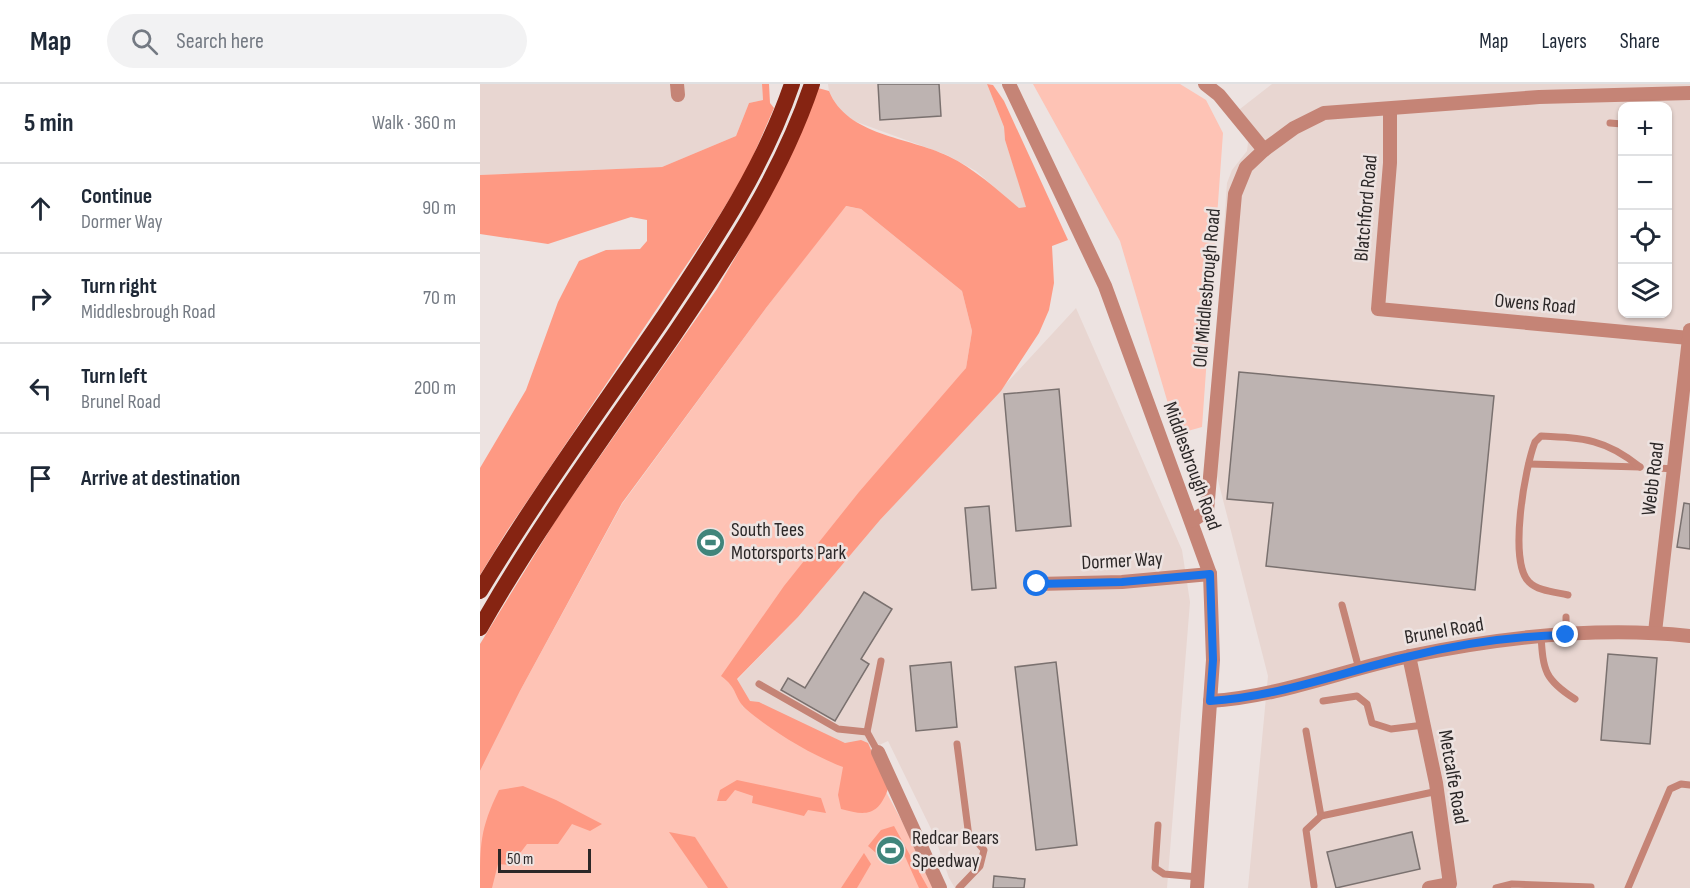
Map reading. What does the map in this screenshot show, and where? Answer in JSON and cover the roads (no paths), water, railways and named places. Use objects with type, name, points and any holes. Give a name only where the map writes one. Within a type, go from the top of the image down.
[{"type":"highway","points":[[480,591],[536,503],[719,233],[772,135],[792,84]]},
{"type":"highway","points":[[480,628],[553,512],[730,251],[773,177],[795,130],[812,84]]},
{"type":"street","name":"Middlesbrough Road","points":[[1009,84],[1105,286],[1210,574],[1213,660],[1198,883]]},
{"type":"street","points":[[1208,85],[1232,109],[1264,150],[1294,128],[1324,113],[1539,98],[1638,101],[1690,93]]},
{"type":"street","name":"Blatchford Road","points":[[1378,309],[1390,164],[1389,109]]},
{"type":"street","name":"Old Middlesbrough Road","points":[[1192,521],[1207,511],[1235,194],[1246,167],[1264,150]]},
{"type":"street","name":"Owens Road","points":[[1378,309],[1690,334]]},
{"type":"street","name":"Webb Road","points":[[1655,632],[1690,334]]},
{"type":"street","name":"Dormer Way","points":[[1037,584],[1122,582],[1210,574]]},
{"type":"street","name":"Brunel Road","points":[[1210,701],[1241,699],[1409,656],[1541,636],[1655,632],[1690,636]]},
{"type":"street","name":"Metcalfe Road","points":[[1409,656],[1438,791],[1450,886],[1429,888]]},
{"type":"street","points":[[878,752],[940,888]]},
{"type":"lane","points":[[1610,123],[1618,124]]},
{"type":"lane","points":[[1529,464],[1640,467],[1610,446],[1591,439],[1541,436],[1535,442],[1529,464],[1519,527],[1522,571],[1528,581],[1538,588],[1568,595]]},
{"type":"lane","points":[[1658,468],[1674,469]]},
{"type":"lane","points":[[1342,605],[1359,669]]},
{"type":"lane","points":[[1566,617],[1566,635]]},
{"type":"lane","points":[[1541,636],[1542,656],[1552,684],[1575,699]]},
{"type":"lane","points":[[878,752],[867,732],[880,661]]},
{"type":"lane","points":[[759,684],[838,729],[867,732]]},
{"type":"lane","points":[[1323,701],[1357,696],[1367,704],[1372,723],[1391,729],[1424,725]]},
{"type":"lane","points":[[1306,731],[1321,816]]},
{"type":"lane","points":[[957,744],[969,837],[984,850],[980,866],[958,888]]},
{"type":"lane","points":[[1628,888],[1670,789],[1681,784],[1690,785]]},
{"type":"lane","points":[[1314,885],[1306,830],[1321,816],[1438,791]]},
{"type":"lane","points":[[1158,825],[1155,868],[1164,874],[1198,883]]},
{"type":"lane","points":[[1496,888],[1512,884],[1591,887]]},
{"type":"place","name":"South Tees Motorsports Park","points":[[710,542]]},
{"type":"place","name":"Redcar Bears Speedway","points":[[891,850]]}]
